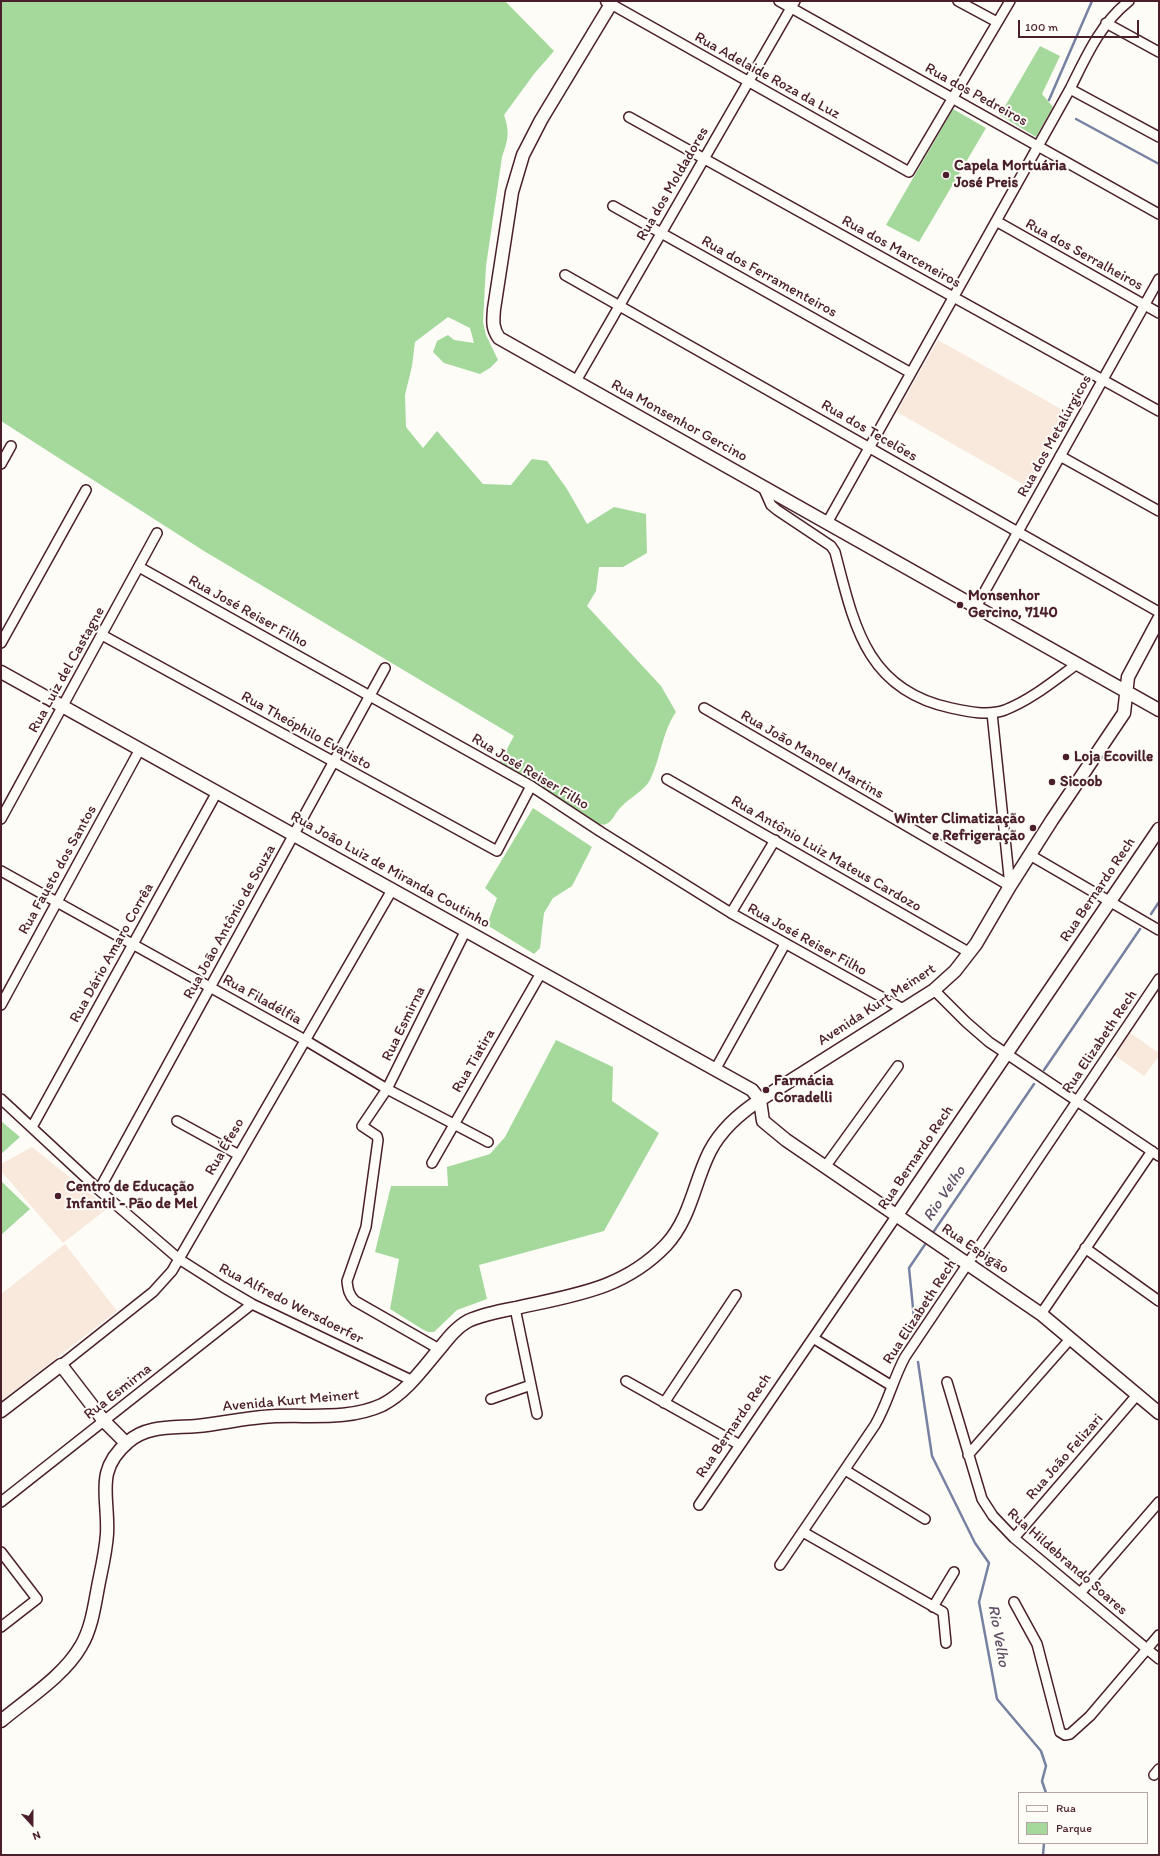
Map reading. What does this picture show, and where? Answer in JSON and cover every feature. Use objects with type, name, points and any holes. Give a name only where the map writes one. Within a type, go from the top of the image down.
[{"type":"main road","name":"Rua Monsenhor Gercino","points":[[610,2],[541,120],[523,155],[512,192],[492,324],[494,331],[499,338],[1159,710]]},
{"type":"main road","name":"Avenida Kurt Meinert","points":[[1,1721],[60,1672],[82,1645],[89,1629],[106,1548],[107,1534],[105,1482],[111,1464],[117,1453],[126,1443],[141,1433],[162,1428],[200,1426],[260,1417],[342,1415],[371,1409],[390,1400],[413,1381],[454,1332],[468,1321],[515,1308],[593,1291],[620,1279],[654,1255],[677,1232],[690,1207],[709,1153],[721,1135],[731,1124],[760,1100],[934,990],[955,971],[970,953],[991,922],[1010,886],[1124,713],[1128,677],[1159,619]]},
{"type":"main road","name":"Rua João Luiz de Miranda Coutinho","points":[[1,672],[465,932],[541,972],[752,1090],[760,1100]]},
{"type":"main road","name":"Rua Bernardo Rech","points":[[897,1215],[1159,829]]},
{"type":"main road","points":[[731,1124],[746,1118],[763,1122],[760,1100]]},
{"type":"main road","name":"Rua Espigão","points":[[763,1122],[825,1167],[1041,1314],[1159,1413]]},
{"type":"main road","points":[[61,1364],[104,1422],[126,1443]]},
{"type":"main road","name":"Rua Éfeso","points":[[1,1411],[61,1364]]},
{"type":"street","name":"Rua dos Pedreiros","points":[[779,1],[793,4],[952,98],[1159,214]]},
{"type":"street","points":[[958,1],[997,22]]},
{"type":"street","points":[[952,98],[1010,1]]},
{"type":"street","points":[[827,523],[1070,89],[1091,48],[1106,23],[1129,1]]},
{"type":"street","name":"Rua Adelaide Roza da Luz","points":[[610,2],[909,172],[952,98]]},
{"type":"street","name":"Rua dos Moldadores","points":[[576,381],[793,4]]},
{"type":"street","points":[[1106,23],[1159,52]]},
{"type":"street","points":[[1070,89],[1159,137]]},
{"type":"street","name":"Rua dos Marceneiros","points":[[629,117],[1159,411]]},
{"type":"street","name":"Rua dos Ferramenteiros","points":[[612,206],[911,373]]},
{"type":"street","name":"Rua dos Serralheiros","points":[[996,221],[1159,313]]},
{"type":"street","name":"Rua dos Tecelões","points":[[565,275],[1159,612]]},
{"type":"street","name":"Rua dos Metalúrgicos","points":[[976,607],[1159,279]]},
{"type":"street","points":[[1,464],[11,446]]},
{"type":"street","points":[[1060,456],[1159,511]]},
{"type":"street","points":[[763,487],[771,505],[823,540],[835,552],[851,614],[865,648],[888,676],[908,693],[931,703],[966,711],[992,713],[1005,710],[1026,699],[1078,664]]},
{"type":"street","points":[[1,643],[86,490]]},
{"type":"street","name":"Rua Luiz del Castagne","points":[[1,819],[157,534]]},
{"type":"street","name":"Rua José Reiser Filho","points":[[139,567],[531,786],[601,832],[731,913],[784,944],[903,1009]]},
{"type":"street","name":"Rua Theóphilo Evaristo","points":[[102,635],[497,851],[531,786]]},
{"type":"street","name":"Rua João Antônio de Souza","points":[[99,1190],[385,668]]},
{"type":"street","name":"Rua João Manoel Martins","points":[[704,708],[1010,886]]},
{"type":"street","points":[[992,713],[1010,886]]},
{"type":"street","name":"Rua Fausto dos Santos","points":[[1,1004],[140,749]]},
{"type":"street","name":"Rua Antônio Luiz Mateus Cardozo","points":[[667,779],[970,953]]},
{"type":"street","name":"Rua Dário Amaro Corrêa","points":[[32,1127],[217,792]]},
{"type":"street","points":[[731,913],[775,840]]},
{"type":"street","points":[[1030,855],[1159,930]]},
{"type":"street","name":"Rua Filadélfia","points":[[1,870],[305,1040],[387,1089],[455,1123],[488,1142]]},
{"type":"street","name":"Rua Éfeso","points":[[61,1364],[164,1282],[179,1259],[392,890]]},
{"type":"street","name":"Rua Esmirna","points":[[439,1349],[355,1301],[348,1289],[347,1281],[366,1227],[378,1140],[377,1136],[362,1126],[387,1089],[465,932]]},
{"type":"street","points":[[715,1070],[784,944]]},
{"type":"street","name":"Rua Tiatira","points":[[432,1163],[541,972]]},
{"type":"street","name":"Rua Elizabeth Rech","points":[[780,1565],[880,1416],[906,1357],[1159,979]]},
{"type":"street","points":[[934,990],[976,1031],[1006,1054],[1156,1154],[1085,1248],[1041,1314]]},
{"type":"street","points":[[825,1167],[898,1066]]},
{"type":"street","name":"Rua Alfredo Wersdoerfer","points":[[1,1099],[99,1190],[179,1259],[223,1288],[252,1304],[413,1381]]},
{"type":"street","points":[[177,1121],[239,1155]]},
{"type":"street","name":"Rua Bernardo Rech","points":[[700,1504],[897,1215]]},
{"type":"street","points":[[1085,1248],[1159,1301]]},
{"type":"street","points":[[664,1402],[736,1295]]},
{"type":"street","name":"Rua Esmirna","points":[[1,1502],[252,1304]]},
{"type":"street","points":[[515,1308],[537,1414]]},
{"type":"street","points":[[813,1338],[892,1386]]},
{"type":"street","points":[[968,1455],[1071,1338]]},
{"type":"street","points":[[626,1381],[740,1445]]},
{"type":"street","name":"Rua Hildebrando Soares","points":[[946,1382],[982,1499],[993,1516],[1014,1538],[1081,1592],[1159,1659]]},
{"type":"street","points":[[491,1399],[532,1385]]},
{"type":"street","name":"Rua João Felizari","points":[[1014,1538],[1137,1395]]},
{"type":"street","points":[[845,1470],[925,1519]]},
{"type":"street","points":[[1081,1592],[1159,1502]]},
{"type":"street","points":[[803,1532],[943,1612],[946,1644]]},
{"type":"street","points":[[1,1552],[37,1599],[1,1627]]},
{"type":"street","points":[[933,1607],[954,1572]]},
{"type":"street","points":[[1014,1602],[1038,1644],[1060,1732],[1065,1735],[1070,1734],[1090,1716],[1159,1635]]},
{"type":"shaded area","points":[[938,340],[1070,414],[1028,487],[897,412]]},
{"type":"shaded area","points":[[1130,1033],[1159,1053],[1159,1056],[1144,1076],[1114,1055]]},
{"type":"shaded area","name":"Centro de Educação Infantil - Pão de Mel","points":[[32,1147],[108,1208],[63,1243],[1,1171],[1,1164]]},
{"type":"shaded area","points":[[65,1244],[117,1311],[1,1401],[1,1294]]},
{"type":"green space","points":[[1,1],[505,1],[554,51],[534,74],[504,115],[508,136],[502,157],[486,266],[483,322],[486,335],[498,360],[490,368],[480,374],[444,363],[433,352],[437,341],[448,335],[454,340],[474,343],[470,328],[448,317],[415,342],[412,366],[405,395],[406,427],[423,448],[437,431],[483,484],[511,485],[532,459],[547,461],[567,489],[587,524],[614,507],[646,514],[647,553],[623,567],[599,567],[596,591],[587,606],[661,686],[676,712],[671,720],[650,780],[644,788],[621,807],[609,823],[602,825],[596,824],[500,762],[514,736],[204,551],[1,421]]},
{"type":"green space","points":[[1040,46],[1060,56],[1042,94],[1053,107],[1036,137],[1000,115]]},
{"type":"green space","points":[[953,109],[986,128],[919,242],[886,225]]},
{"type":"green space","points":[[533,808],[592,847],[572,886],[553,898],[544,913],[540,948],[534,954],[487,925],[497,898],[485,888]]},
{"type":"green space","points":[[556,1040],[613,1067],[612,1101],[659,1133],[604,1231],[479,1265],[487,1299],[457,1310],[434,1332],[428,1332],[390,1309],[399,1259],[375,1252],[391,1186],[448,1186],[447,1167],[490,1154],[505,1137]]},
{"type":"green space","points":[[1,1121],[20,1137],[1,1154]]},
{"type":"green space","points":[[1,1181],[30,1209],[1,1235]]},
{"type":"waterway","name":"Rio Velho","points":[[1049,100],[1092,1]]},
{"type":"waterway","name":"Rio Velho","points":[[1076,119],[1159,164]]},
{"type":"waterway","name":"Rio Velho","points":[[1151,914],[1159,902]]},
{"type":"waterway","name":"Rio Velho","points":[[1044,1070],[1140,929]]},
{"type":"waterway","name":"Rio Velho","points":[[932,1234],[1034,1084]]},
{"type":"waterway","name":"Rio Velho","points":[[915,1328],[909,1268],[928,1240]]},
{"type":"waterway","name":"Rio Velho","points":[[918,1362],[932,1456],[975,1543],[989,1563],[979,1602],[997,1699],[1041,1751],[1046,1766],[1042,1781],[1046,1792]]},
{"type":"waterway","name":"Rio Velho","points":[[1043,1855],[1044,1844]]},
{"type":"place","name":"Capela Mortuária José Preis","points":[[946,175]]},
{"type":"place","name":"Monsenhor Gercino, 7140","points":[[960,605]]},
{"type":"place","name":"Loja Ecoville","points":[[1066,757]]},
{"type":"place","name":"Sicoob","points":[[1052,782]]},
{"type":"place","name":"Winter Climatização e Refrigeração","points":[[1033,828]]},
{"type":"place","name":"Farmácia Coradelli","points":[[766,1090]]},
{"type":"place","name":"Centro de Educação Infantil - Pão de Mel","points":[[58,1196]]}]
